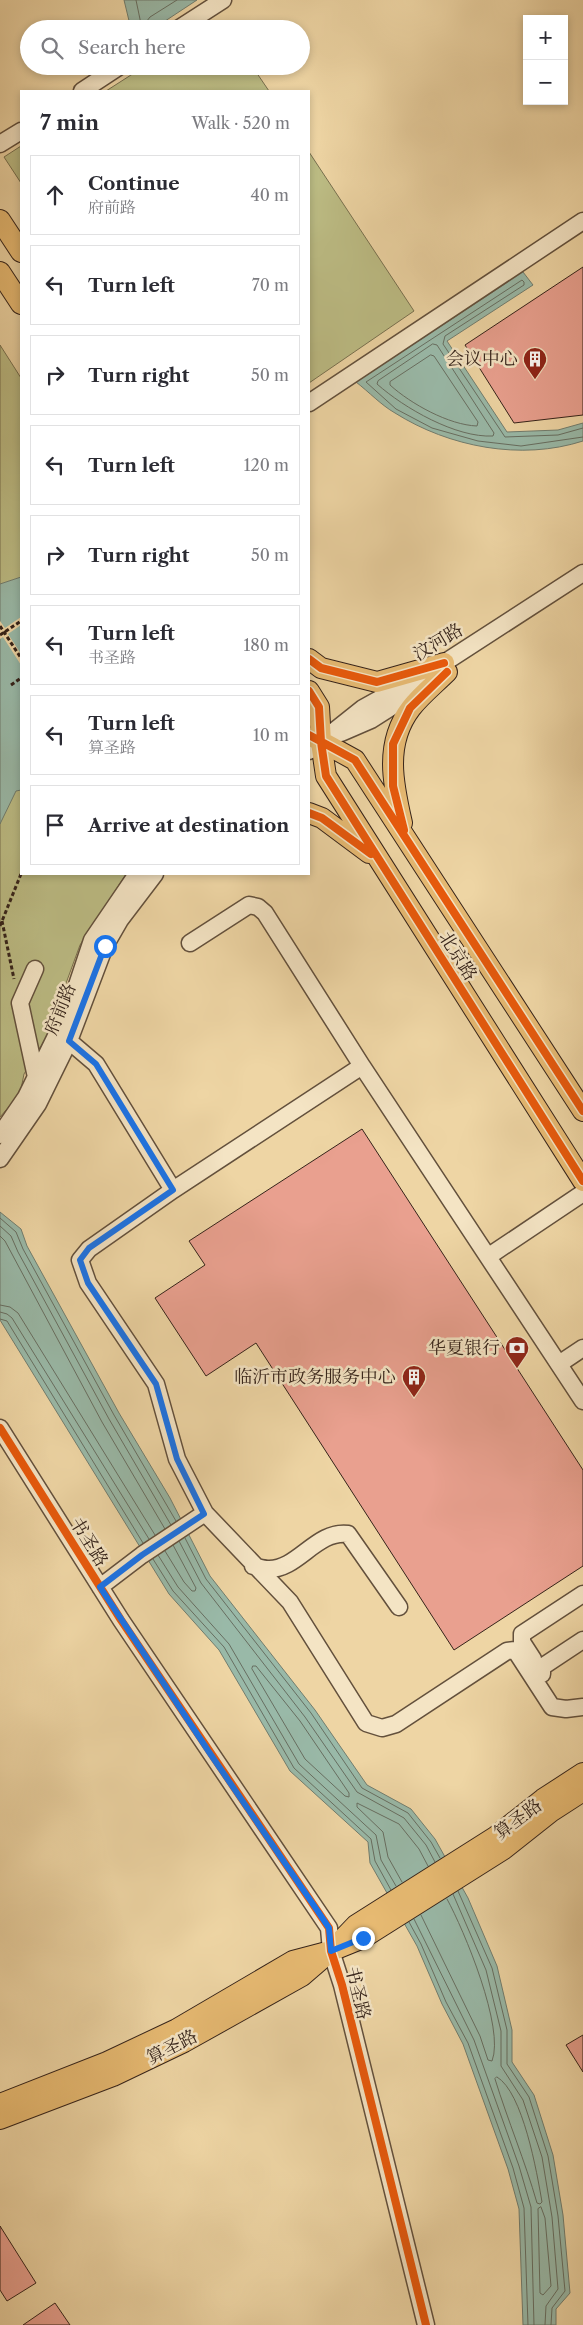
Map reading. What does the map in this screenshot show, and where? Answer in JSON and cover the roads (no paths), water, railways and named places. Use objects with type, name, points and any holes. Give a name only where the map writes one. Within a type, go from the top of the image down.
[{"type":"main road","points":[[0,220],[20,250]]},
{"type":"main road","points":[[0,272],[20,302]]},
{"type":"main road","points":[[310,660],[321,668],[377,682],[446,668]]},
{"type":"main road","points":[[406,840],[393,786],[393,744],[410,708],[446,668]]},
{"type":"main road","name":"北京路","points":[[310,693],[319,707],[312,744],[326,776],[583,1181]]},
{"type":"main road","name":"北京路","points":[[312,744],[355,760],[583,1111]]},
{"type":"main road","points":[[310,813],[322,818],[378,859]]},
{"type":"main road","name":"算圣路","points":[[499,1843],[543,1799],[583,1773]]},
{"type":"main road","name":"算圣路","points":[[0,2119],[113,2076],[184,2042],[302,1976],[331,1951],[356,1925],[382,1919],[583,1791]]},
{"type":"main road","name":"算圣路","points":[[0,2104],[107,2062],[177,2029],[293,1961],[331,1951]]},
{"type":"street","points":[[192,20],[223,0]]},
{"type":"street","points":[[83,90],[106,75]]},
{"type":"street","points":[[0,144],[20,132]]},
{"type":"street","points":[[310,403],[583,221]]},
{"type":"street","name":"汶河路","points":[[446,668],[583,573]]},
{"type":"street","name":"汶河路","points":[[312,744],[363,708],[446,668],[583,584]]},
{"type":"street","name":"府前路","points":[[0,1135],[26,1097],[56,1036],[76,988],[92,940],[136,875]]},
{"type":"street","name":"府前路","points":[[0,1159],[38,1104],[69,1041],[105,946],[120,920],[154,875]]},
{"type":"street","points":[[190,943],[249,905],[265,913],[362,1066],[583,1400]]},
{"type":"street","points":[[36,969],[20,1003],[36,1077]]},
{"type":"street","points":[[69,1041],[96,1064],[173,1190]]},
{"type":"street","points":[[362,1066],[173,1190],[89,1248],[80,1260],[88,1283],[156,1384],[177,1459],[200,1516],[290,1602],[366,1723],[382,1728],[396,1724],[507,1651],[515,1650],[552,1707],[566,1710],[583,1707]]},
{"type":"street","points":[[489,1256],[583,1193]]},
{"type":"street","points":[[559,1364],[583,1348]]},
{"type":"street","name":"书圣路","points":[[0,1428],[100,1587],[329,1928],[331,1951],[342,1984],[426,2325]]},
{"type":"street","name":"书圣路","points":[[0,1448],[112,1626],[351,1980],[438,2325]]},
{"type":"street","points":[[100,1587],[142,1555],[200,1516]]},
{"type":"street","points":[[253,1566],[269,1569],[283,1566],[322,1540],[338,1533],[348,1534],[399,1607]]},
{"type":"street","points":[[566,1710],[522,1642],[522,1634],[583,1594]]},
{"type":"street","points":[[542,1674],[542,1667],[583,1640]]},
{"type":"water","points":[[124,0],[197,0],[167,20],[129,20]]},
{"type":"water","points":[[523,272],[533,285],[447,341],[507,432],[558,430],[583,423],[583,441],[535,450],[511,450],[462,442],[438,435],[416,425],[395,413],[356,382]]},
{"type":"water","points":[[20,577],[20,790],[16,791],[0,824],[0,584]]},
{"type":"water","points":[[0,1212],[21,1229],[27,1246],[119,1413],[170,1498],[210,1576],[315,1710],[367,1785],[411,1809],[435,1839],[468,1898],[497,1966],[512,2030],[512,2062],[534,2095],[553,2155],[563,2215],[570,2293],[556,2309],[556,2325],[523,2325],[519,2209],[508,2169],[463,2044],[442,2004],[417,1946],[370,1863],[368,1842],[290,1771],[219,1650],[169,1594],[0,1320]]},
{"type":"place","name":"会议中心","points":[[535,380]]},
{"type":"place","name":"华夏银行","points":[[517,1369]]},
{"type":"place","name":"临沂市政务服务中心","points":[[414,1398]]}]
